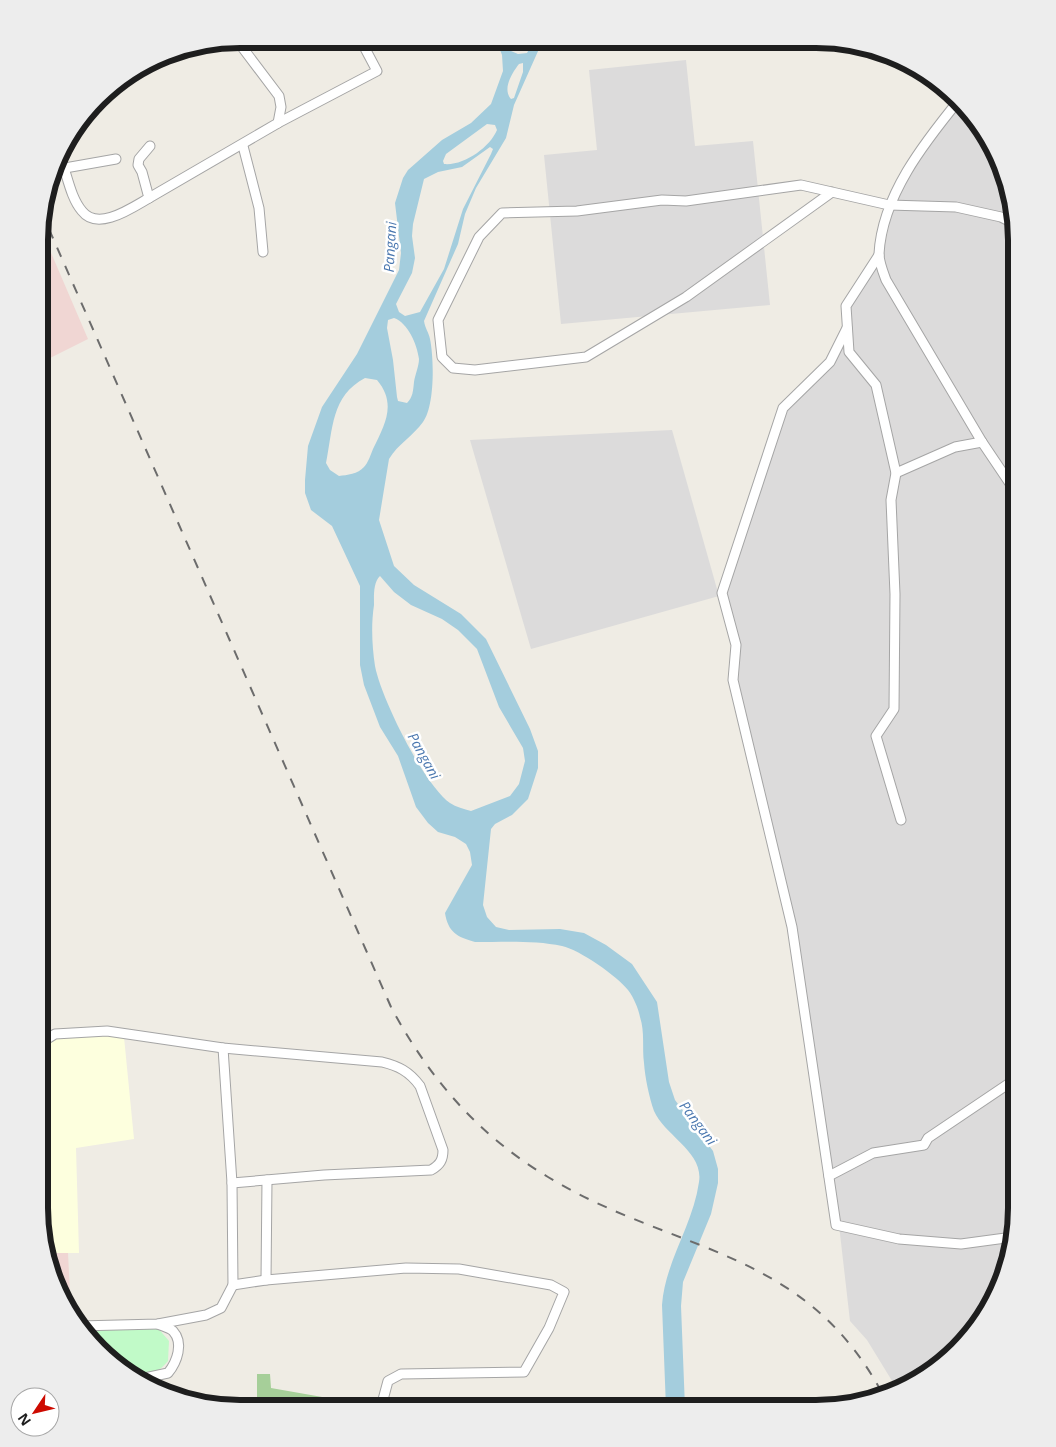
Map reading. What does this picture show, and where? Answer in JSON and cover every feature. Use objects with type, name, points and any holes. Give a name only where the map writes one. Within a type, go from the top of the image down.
[{"type":"street","points":[[243,48],[279,96],[281,107],[278,123]]},
{"type":"street","points":[[63,164],[82,211],[90,217],[109,218],[150,198],[242,146],[278,123],[377,71],[365,48]]},
{"type":"street","points":[[901,820],[876,736],[894,709],[895,594],[891,500],[896,474],[876,385],[849,352],[846,306],[879,255],[890,205],[922,144],[954,106]]},
{"type":"street","points":[[150,146],[139,159],[138,165],[150,198]]},
{"type":"street","points":[[242,146],[259,208],[263,252]]},
{"type":"street","points":[[65,168],[116,159]]},
{"type":"street","points":[[832,192],[686,297],[586,356],[476,370],[454,368],[442,357],[438,320],[479,237],[502,213],[577,211],[662,200],[686,201],[801,185],[890,205],[956,207],[1007,220]]},
{"type":"street","points":[[879,255],[886,280],[982,442],[1008,481]]},
{"type":"street","points":[[847,328],[830,362],[783,408],[722,592],[736,645],[733,680],[792,927],[836,1225],[899,1239],[961,1244],[1006,1238]]},
{"type":"street","points":[[896,474],[955,447],[982,442]]},
{"type":"street","points":[[48,1038],[55,1034],[107,1032],[223,1048],[382,1062],[400,1066],[414,1077],[420,1086],[443,1150],[443,1158],[437,1167],[431,1170],[232,1183]]},
{"type":"street","points":[[88,1326],[158,1324],[206,1315],[221,1308],[233,1285],[232,1183],[223,1048]]},
{"type":"street","points":[[829,1176],[873,1153],[924,1144],[928,1138],[1008,1084]]},
{"type":"street","points":[[266,1280],[267,1180]]},
{"type":"street","points":[[233,1285],[266,1280],[406,1268],[459,1268],[551,1285],[564,1292],[549,1328],[524,1372],[400,1374],[388,1381],[383,1400]]},
{"type":"street","points":[[155,1380],[168,1373],[175,1364],[178,1354],[177,1339],[172,1330],[158,1324]]},
{"type":"shaded area","points":[[686,60],[695,146],[753,141],[770,305],[561,324],[544,155],[597,150],[589,70]]},
{"type":"shaded area","points":[[956,108],[976,133],[994,166],[1005,202],[1008,227],[1008,1220],[1005,1245],[994,1281],[983,1303],[969,1324],[933,1360],[894,1383],[867,1340],[850,1321],[839,1225],[795,927],[735,680],[739,645],[725,593],[785,409],[832,363],[849,329],[848,306],[883,255],[893,206],[925,147]]},
{"type":"shaded area","points":[[48,246],[88,339],[48,359]]},
{"type":"shaded area","points":[[672,430],[719,596],[531,649],[470,440]]},
{"type":"shaded area","points":[[107,1034],[124,1037],[134,1139],[76,1148],[79,1253],[53,1253],[49,1232],[48,1041],[55,1036]]},
{"type":"shaded area","points":[[53,1253],[68,1253],[70,1298],[62,1281]]},
{"type":"green space","points":[[157,1327],[169,1341],[168,1361],[160,1369],[147,1375],[113,1352],[91,1329]]},
{"type":"green space","points":[[257,1374],[270,1374],[271,1388],[339,1400],[257,1400]]},
{"type":"water","points":[[499,48],[518,54],[527,53],[530,48],[539,48],[514,105],[506,138],[476,188],[465,214],[458,244],[424,321],[430,339],[432,358],[432,394],[430,405],[423,422],[389,459],[379,520],[394,566],[414,585],[461,614],[486,639],[530,729],[538,751],[538,768],[528,799],[512,815],[495,824],[491,829],[483,905],[487,917],[496,927],[509,930],[560,929],[584,933],[606,945],[632,964],[657,1002],[669,1082],[675,1100],[713,1151],[718,1169],[718,1183],[711,1214],[683,1282],[681,1306],[685,1400],[666,1400],[662,1305],[668,1274],[696,1198],[699,1171],[690,1153],[659,1120],[654,1111],[645,1074],[642,1023],[636,1003],[628,990],[616,978],[598,964],[570,948],[541,943],[475,942],[458,936],[448,925],[445,913],[472,865],[470,852],[466,844],[455,837],[438,832],[428,823],[416,807],[398,756],[380,727],[364,685],[360,665],[360,586],[332,526],[311,510],[305,493],[308,446],[322,407],[357,354],[399,270],[401,253],[395,203],[403,178],[408,170],[442,140],[471,123],[491,104],[503,71],[502,55]],"holes":[[[523,63],[523,72],[514,98],[511,99],[507,91],[511,76],[519,64]],[[487,124],[495,125],[497,130],[489,143],[468,159],[452,164],[444,164],[443,161],[446,154]],[[490,147],[493,149],[463,209],[444,269],[420,312],[405,316],[399,312],[396,304],[412,273],[415,258],[412,236],[413,224],[424,179],[438,172],[462,167]],[[394,318],[408,329],[414,341],[419,359],[412,394],[407,403],[398,401],[397,397],[387,328],[388,320]],[[365,378],[377,380],[387,397],[387,414],[385,423],[362,469],[356,473],[339,476],[330,470],[326,463],[332,426],[340,404],[354,385]],[[380,576],[394,592],[411,605],[442,619],[458,630],[477,649],[499,707],[523,748],[525,761],[519,784],[510,796],[471,811],[457,807],[440,793],[416,760],[395,719],[375,666],[372,628],[374,590]]]},
{"type":"railway","points":[[48,227],[391,1007],[422,1058],[457,1103],[499,1143],[548,1177],[595,1202],[733,1259],[775,1281],[814,1308],[850,1345],[879,1389]]},
{"type":"water label","name":"Pangani","points":[[390,247]]},
{"type":"water label","name":"Pangani","points":[[424,756]]},
{"type":"water label","name":"Pangani","points":[[698,1123]]}]
